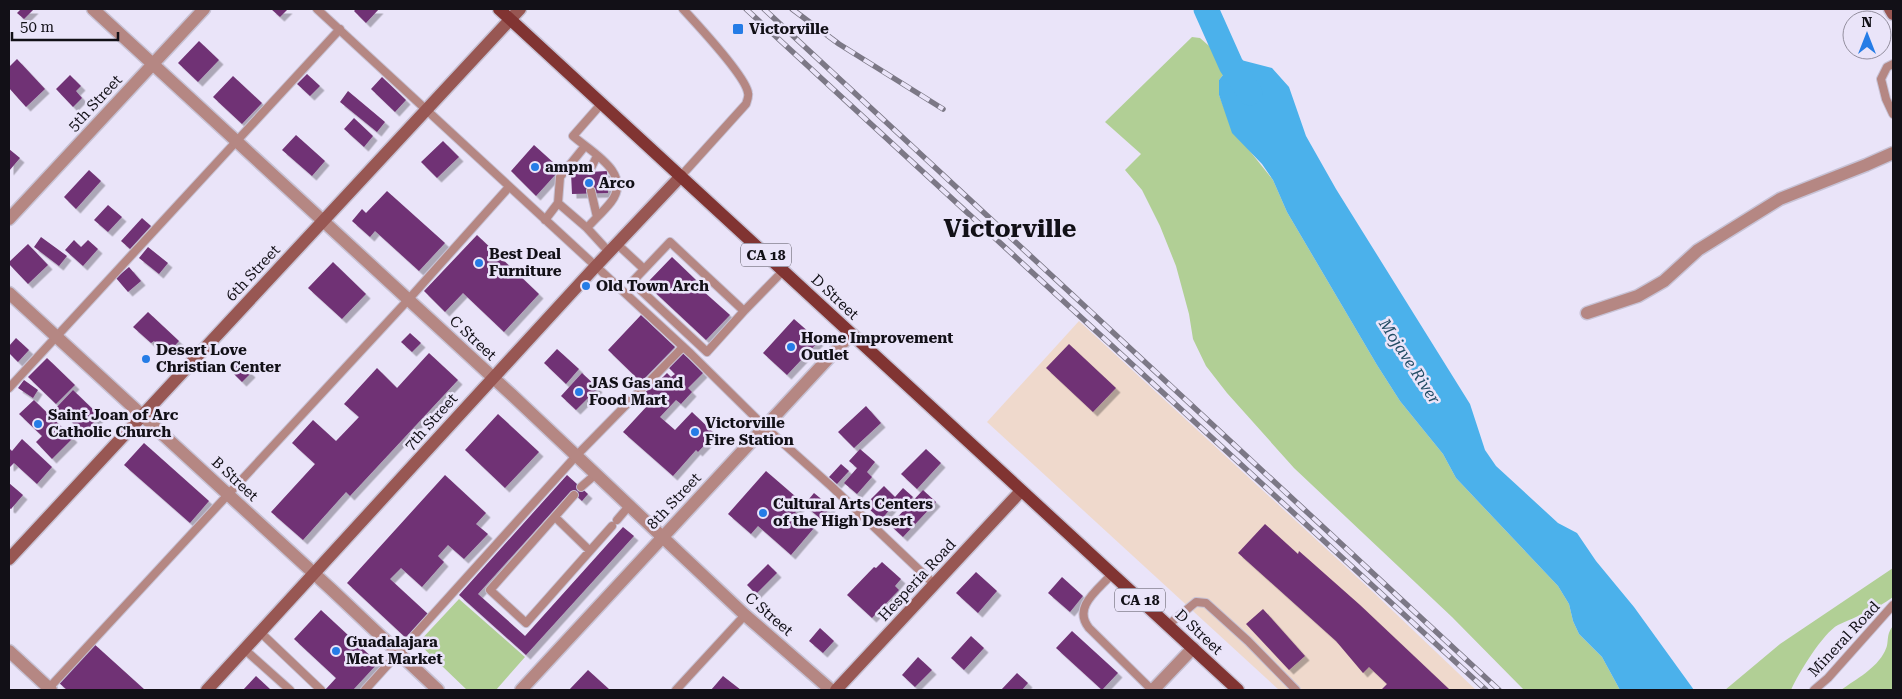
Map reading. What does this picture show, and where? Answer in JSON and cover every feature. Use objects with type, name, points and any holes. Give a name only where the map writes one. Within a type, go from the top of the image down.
[{"type":"main road","name":"D Street","points":[[499,9],[1238,690]]},
{"type":"main road","name":"6th Street","points":[[9,559],[520,9]]},
{"type":"main road","points":[[1890,9],[1893,14]]},
{"type":"main road","name":"7th Street","points":[[206,690],[681,176]]},
{"type":"main road","name":"Hesperia Road","points":[[836,690],[1021,491]]},
{"type":"street","name":"C Street","points":[[92,9],[596,474],[745,615],[831,690]]},
{"type":"street","name":"5th Street","points":[[9,219],[204,9]]},
{"type":"street","points":[[1587,313],[1638,296],[1664,281],[1698,250],[1780,199],[1893,153]]},
{"type":"street","name":"B Street","points":[[9,293],[438,690]]},
{"type":"street","name":"8th Street","points":[[521,690],[851,334]]},
{"type":"street","points":[[1153,690],[1193,648]]},
{"type":"street","points":[[9,651],[50,689]]},
{"type":"lane","points":[[317,9],[683,347],[765,427],[831,486],[934,584]]},
{"type":"lane","points":[[681,176],[746,104],[749,93],[744,83],[713,42],[683,9]]},
{"type":"lane","points":[[9,388],[340,29]]},
{"type":"lane","points":[[1893,64],[1888,67],[1882,79],[1886,99],[1893,114]]},
{"type":"lane","points":[[587,228],[613,200],[618,189],[617,176],[610,167],[573,136],[602,103]]},
{"type":"lane","points":[[545,220],[558,203],[560,177],[585,146]]},
{"type":"lane","points":[[590,170],[597,156]]},
{"type":"lane","points":[[50,689],[227,494],[408,300],[509,187]]},
{"type":"lane","points":[[591,191],[597,217]]},
{"type":"lane","points":[[558,203],[613,248],[644,269]]},
{"type":"lane","points":[[744,311],[670,242],[632,282],[707,352],[783,271]]},
{"type":"lane","points":[[365,690],[576,456],[683,347]]},
{"type":"lane","points":[[582,487],[596,474]]},
{"type":"lane","points":[[574,495],[490,590],[526,623],[629,506]]},
{"type":"lane","points":[[555,517],[590,551]]},
{"type":"lane","points":[[1112,574],[1084,606],[1082,616],[1089,628],[1153,690]]},
{"type":"lane","points":[[1168,626],[1196,602],[1206,603],[1248,641],[1296,690]]},
{"type":"lane","name":"Mineral Road","points":[[1814,690],[1828,678],[1893,605]]},
{"type":"lane","points":[[676,690],[745,615]]},
{"type":"lane","points":[[260,632],[322,690]]},
{"type":"lane","points":[[244,649],[290,690]]},
{"type":"shaded area","points":[[1079,321],[1373,592],[1476,690],[1279,690],[987,422]]},
{"type":"green space","points":[[1192,37],[1200,38],[1231,65],[1219,80],[1219,95],[1226,113],[1249,150],[1273,180],[1287,212],[1400,401],[1443,454],[1456,478],[1558,586],[1569,604],[1573,621],[1579,634],[1602,657],[1620,690],[1524,690],[1452,617],[1294,468],[1227,393],[1206,366],[1193,339],[1189,314],[1176,266],[1160,226],[1142,190],[1125,170],[1141,154],[1105,122]]},
{"type":"green space","points":[[1893,568],[1893,597],[1887,602],[1832,629],[1812,654],[1791,690],[1725,690],[1780,644]]},
{"type":"green space","points":[[459,599],[525,657],[496,690],[467,690],[418,643]]},
{"type":"green space","points":[[1893,626],[1893,690],[1841,690],[1865,673],[1881,657]]},
{"type":"water","points":[[1241,60],[1272,68],[1289,87],[1306,136],[1336,189],[1470,404],[1485,450],[1496,466],[1558,523],[1577,533],[1694,690],[1620,690],[1602,657],[1579,634],[1573,621],[1569,604],[1558,586],[1456,478],[1443,454],[1400,401],[1287,212],[1273,180],[1262,164],[1232,133],[1219,95],[1219,80],[1231,65]]},
{"type":"building","points":[[21,9],[34,9],[24,19],[17,13]]},
{"type":"building","points":[[271,9],[288,9],[280,17]]},
{"type":"building","points":[[356,9],[379,9],[366,23],[354,11]]},
{"type":"building","points":[[199,41],[219,60],[198,82],[178,63]]},
{"type":"building","points":[[17,59],[45,89],[26,107],[9,88],[9,67]]},
{"type":"building","points":[[307,74],[320,86],[310,96],[297,84]]},
{"type":"building","points":[[70,75],[81,86],[76,91],[82,98],[73,107],[56,89]]},
{"type":"building","points":[[233,76],[262,103],[242,124],[213,97]]},
{"type":"building","points":[[382,77],[406,100],[395,112],[371,89]]},
{"type":"building","points":[[348,91],[385,122],[377,132],[340,102]]},
{"type":"building","points":[[354,118],[373,136],[364,147],[344,129]]},
{"type":"building","points":[[296,135],[325,161],[312,176],[282,150]]},
{"type":"building","points":[[443,141],[459,157],[437,178],[421,162]]},
{"type":"building","name":"ampm","points":[[534,145],[555,164],[556,174],[536,196],[511,171]]},
{"type":"building","points":[[9,149],[20,158],[9,171]]},
{"type":"building","points":[[89,170],[101,181],[76,209],[64,197]]},
{"type":"building","name":"Arco","points":[[607,171],[608,193],[572,194],[571,173]]},
{"type":"building","points":[[387,191],[445,243],[419,271],[375,231],[370,237],[352,221],[362,209],[366,213]]},
{"type":"building","points":[[108,205],[122,217],[108,232],[94,220]]},
{"type":"building","points":[[142,218],[151,226],[130,249],[121,241]]},
{"type":"building","name":"Best Deal Furniture","points":[[477,235],[539,294],[504,332],[463,293],[445,312],[424,291]]},
{"type":"building","points":[[41,237],[67,256],[59,266],[34,247]]},
{"type":"building","points":[[74,240],[81,247],[88,240],[98,249],[83,266],[65,250]]},
{"type":"building","points":[[28,244],[48,265],[28,284],[9,262]]},
{"type":"building","points":[[148,247],[168,263],[159,274],[139,258]]},
{"type":"building","points":[[672,257],[696,280],[694,283],[730,315],[706,340],[646,284]]},
{"type":"building","points":[[333,262],[366,294],[342,319],[308,288]]},
{"type":"building","points":[[129,267],[141,281],[128,292],[116,278]]},
{"type":"building","points":[[148,312],[179,341],[168,353],[154,341],[151,343],[133,327]]},
{"type":"building","points":[[641,315],[675,347],[641,382],[608,350]]},
{"type":"building","name":"Home Improvement Outlet","points":[[794,319],[819,341],[787,375],[763,353]]},
{"type":"building","points":[[410,333],[421,343],[412,352],[401,342]]},
{"type":"building","points":[[16,338],[29,350],[18,362],[9,353],[9,346]]},
{"type":"building","points":[[1069,344],[1116,388],[1093,412],[1046,368]]},
{"type":"building","points":[[557,349],[579,369],[566,384],[544,363]]},
{"type":"building","points":[[682,352],[703,373],[688,388],[692,392],[681,404],[676,400],[660,417],[675,430],[692,412],[715,434],[698,452],[696,450],[673,476],[623,432],[648,405],[640,397],[655,382],[661,389],[664,386],[659,381],[667,373],[671,377],[675,374],[668,367]]},
{"type":"building","points":[[429,353],[458,380],[350,496],[346,492],[303,540],[271,512],[315,464],[292,443],[313,420],[336,441],[359,417],[344,404],[377,368],[397,388]]},
{"type":"building","points":[[47,358],[75,385],[56,404],[28,377]]},
{"type":"building","points":[[239,362],[251,373],[242,382],[231,371]]},
{"type":"building","name":"JAS Gas and Food Mart","points":[[582,373],[598,388],[576,410],[561,396]]},
{"type":"building","points":[[24,380],[38,390],[33,398],[18,388]]},
{"type":"building","points":[[73,390],[100,416],[84,433],[56,408]]},
{"type":"building","points":[[34,400],[73,438],[52,459],[36,442],[42,436],[19,414]]},
{"type":"building","points":[[866,406],[881,423],[854,448],[838,432]]},
{"type":"building","points":[[498,414],[539,452],[505,488],[465,450]]},
{"type":"building","points":[[22,439],[52,467],[37,484],[14,463],[9,466],[9,448],[12,451]]},
{"type":"building","points":[[144,443],[209,501],[190,523],[124,465]]},
{"type":"building","points":[[860,449],[875,462],[867,472],[872,477],[857,494],[844,483],[857,468],[849,461]]},
{"type":"building","points":[[926,449],[941,463],[917,489],[901,474]]},
{"type":"building","points":[[841,464],[849,471],[837,484],[829,477]]},
{"type":"building","name":"Cultural Arts Centers of the High Desert","points":[[766,471],[803,503],[795,512],[814,528],[791,555],[758,526],[751,534],[728,514]]},
{"type":"building","points":[[445,475],[486,513],[476,524],[488,534],[464,559],[448,545],[438,556],[444,562],[422,587],[401,568],[390,579],[428,614],[406,638],[347,583]]},
{"type":"building","points":[[567,475],[588,494],[582,501],[571,491],[478,594],[525,636],[623,527],[634,536],[526,655],[459,595]]},
{"type":"building","points":[[9,483],[23,495],[11,509],[9,508]]},
{"type":"building","points":[[884,486],[895,497],[903,488],[913,497],[902,508],[896,502],[881,520],[865,505]]},
{"type":"building","points":[[923,490],[936,502],[903,537],[890,525]]},
{"type":"building","points":[[814,493],[831,507],[821,519],[804,505]]},
{"type":"building","points":[[1265,524],[1298,554],[1299,551],[1360,605],[1450,690],[1383,690],[1387,684],[1369,667],[1363,673],[1336,641],[1238,553]]},
{"type":"building","points":[[882,562],[901,579],[895,586],[899,590],[872,618],[847,595],[874,567],[876,568]]},
{"type":"building","points":[[768,564],[777,573],[756,594],[747,585]]},
{"type":"building","points":[[976,572],[997,591],[978,613],[956,593]]},
{"type":"building","points":[[1062,577],[1083,596],[1070,612],[1048,593]]},
{"type":"building","points":[[1263,609],[1305,656],[1289,670],[1246,624]]},
{"type":"building","name":"Guadalajara Meat Market","points":[[321,610],[378,663],[353,690],[325,690],[336,678],[294,639]]},
{"type":"building","points":[[820,628],[834,641],[823,653],[809,641]]},
{"type":"building","points":[[1072,631],[1118,673],[1102,690],[1056,648]]},
{"type":"building","points":[[971,636],[984,648],[964,670],[951,658]]},
{"type":"building","points":[[93,643],[145,690],[67,690],[58,682]]},
{"type":"building","points":[[918,657],[932,670],[915,687],[902,675]]},
{"type":"building","points":[[588,670],[610,690],[569,690]]},
{"type":"building","points":[[1017,673],[1028,683],[1022,690],[1001,690]]},
{"type":"building","points":[[256,676],[271,690],[243,690]]},
{"type":"building","points":[[723,676],[741,690],[711,690]]},
{"type":"waterway","name":"Mojave River","points":[[1206,9],[1231,65],[1250,93]]},
{"type":"railway","points":[[746,9],[1486,690]]},
{"type":"railway","points":[[764,9],[1499,690]]},
{"type":"railway","points":[[792,9],[839,44],[943,109]]},
{"type":"place","name":"Victorville","points":[[738,29]]},
{"type":"place","name":"ampm","points":[[535,167]]},
{"type":"place","name":"Arco","points":[[589,183]]},
{"type":"place","name":"Best Deal Furniture","points":[[479,263]]},
{"type":"place","name":"Old Town Arch","points":[[586,286]]},
{"type":"place","name":"Home Improvement Outlet","points":[[791,347]]},
{"type":"place","name":"Desert Love Christian Center","points":[[146,359]]},
{"type":"place","name":"JAS Gas and Food Mart","points":[[579,392]]},
{"type":"place","name":"Saint Joan of Arc Catholic Church","points":[[38,424]]},
{"type":"place","name":"Victorville Fire Station","points":[[695,432]]},
{"type":"place","name":"Cultural Arts Centers of the High Desert","points":[[763,513]]},
{"type":"place","name":"Guadalajara Meat Market","points":[[336,651]]},
{"type":"district","name":"Victorville","points":[[1010,228]]}]
